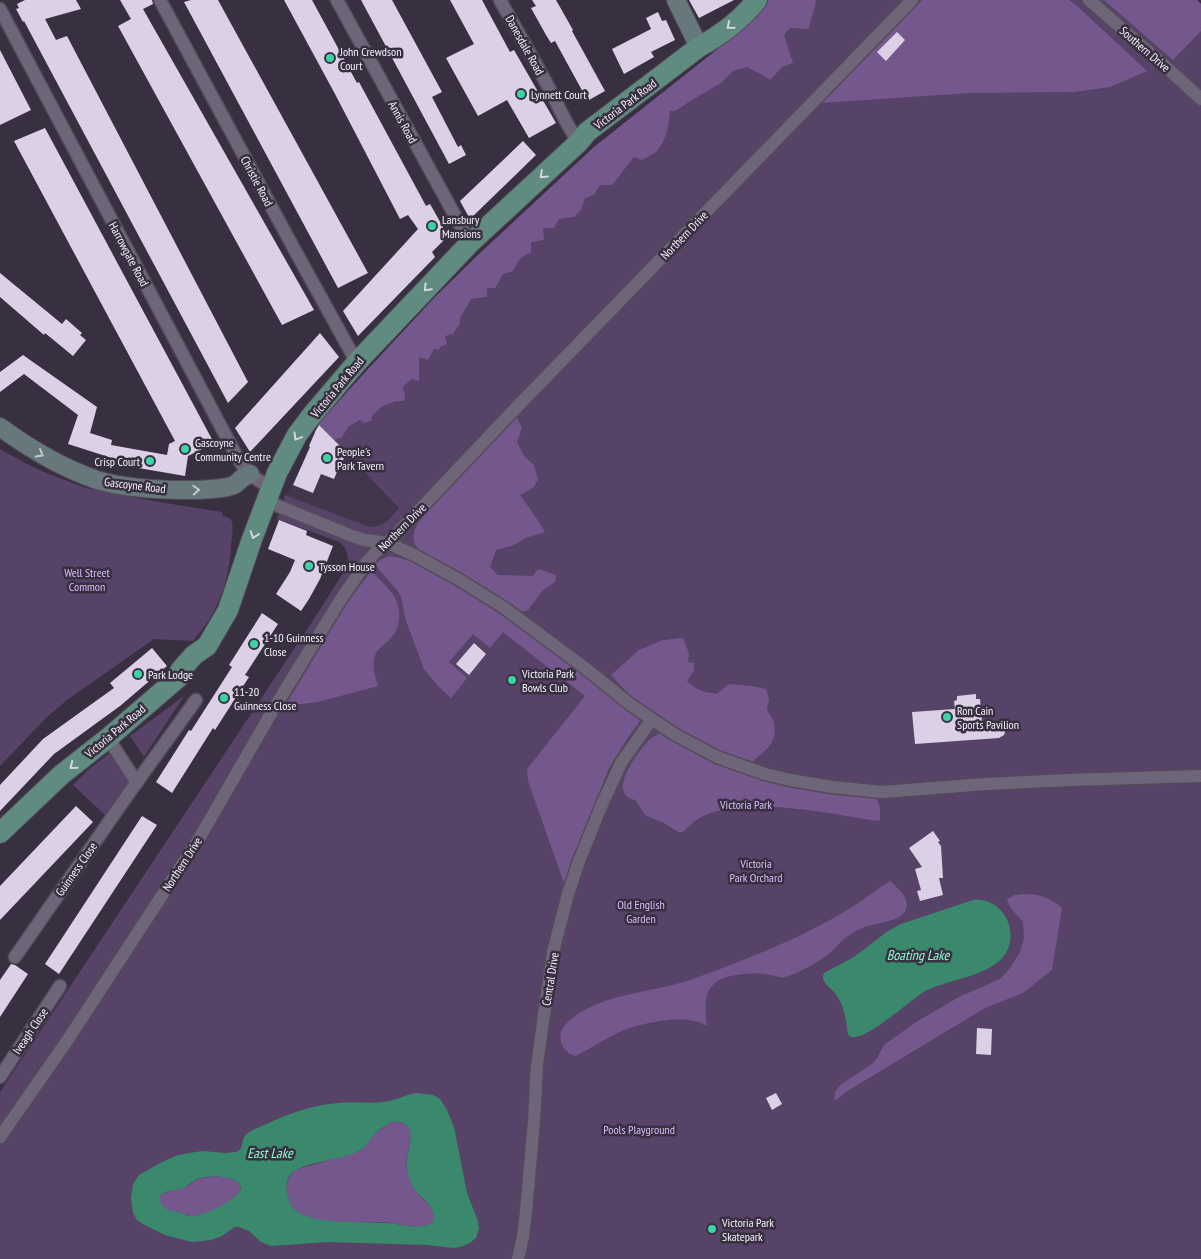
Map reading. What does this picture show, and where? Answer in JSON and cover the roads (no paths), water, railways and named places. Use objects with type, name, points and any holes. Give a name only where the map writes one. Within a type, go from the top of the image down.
[{"type":"main road","name":"Victoria Park Road","points":[[0,833],[61,775],[108,738],[179,677],[180,671],[194,655],[207,646],[228,610],[277,473],[297,435],[358,360],[470,243],[579,142],[587,132],[699,47],[718,36],[751,8],[757,0]]},
{"type":"street","name":"Christie Road","points":[[160,0],[292,245],[351,352],[358,360]]},
{"type":"street","name":"Annis Road","points":[[337,0],[470,243]]},
{"type":"street","name":"Danesdale Road","points":[[500,0],[572,133],[579,142]]},
{"type":"street","points":[[676,0],[699,47]]},
{"type":"street","name":"Northern Drive","points":[[0,1137],[67,1040],[200,837],[273,710],[341,599],[366,563],[388,543],[513,411],[912,0]]},
{"type":"street","name":"Southern Drive","points":[[1088,0],[1201,99]]},
{"type":"street","name":"Harrowgate Road","points":[[0,9],[233,450],[243,467],[261,483],[269,494],[352,536],[364,540],[388,543],[478,590],[674,734],[696,746],[749,769],[790,780],[832,787],[882,792],[986,784],[1201,776]]},
{"type":"street","name":"Gascoyne Road","points":[[0,427],[21,443],[52,461],[89,477],[109,483],[145,488],[198,490],[235,485],[241,478],[250,474]]},
{"type":"street","name":"Guinness Close","points":[[15,957],[196,700]]},
{"type":"street","name":"Central Drive","points":[[518,1259],[526,1212],[537,1065],[554,952],[568,894],[579,861],[621,763],[652,719]]},
{"type":"street","points":[[108,738],[137,783]]},
{"type":"street","name":"Iveagh Close","points":[[0,1077],[60,986]]},
{"type":"water","name":"Boating Lake","points":[[973,900],[990,902],[997,907],[1005,916],[1010,927],[1010,942],[1005,954],[997,963],[986,970],[922,993],[889,1018],[862,1035],[851,1037],[848,1035],[842,1005],[835,993],[823,980],[824,973],[854,957],[888,931],[901,924]]},
{"type":"water","name":"East Lake","points":[[416,1093],[433,1095],[440,1099],[454,1127],[467,1193],[478,1221],[479,1229],[476,1238],[463,1246],[454,1248],[427,1245],[328,1242],[271,1246],[261,1242],[249,1231],[239,1227],[234,1227],[222,1236],[211,1240],[192,1242],[165,1235],[137,1220],[133,1213],[131,1198],[133,1184],[139,1175],[178,1155],[202,1151],[236,1152],[240,1150],[245,1136],[251,1131],[280,1118],[310,1108],[345,1102],[383,1102]],"holes":[[[391,1122],[400,1122],[406,1124],[409,1128],[411,1139],[407,1162],[408,1176],[415,1189],[432,1210],[434,1218],[432,1223],[415,1227],[390,1223],[322,1220],[299,1213],[292,1207],[286,1188],[290,1175],[303,1167],[360,1151],[378,1132]],[[215,1176],[228,1178],[240,1185],[238,1194],[215,1209],[191,1216],[167,1210],[161,1204],[160,1196],[163,1193],[183,1188],[200,1178]]]},
{"type":"place","name":"John Crewdson Court","points":[[330,58]]},
{"type":"place","name":"Lynnett Court","points":[[521,94]]},
{"type":"place","name":"Lansbury Mansions","points":[[432,226]]},
{"type":"place","name":"Gascoyne Community Centre","points":[[185,449]]},
{"type":"place","name":"People's Park Tavern","points":[[327,458]]},
{"type":"place","name":"Crisp Court","points":[[150,461]]},
{"type":"place","name":"Tysson House","points":[[309,566]]},
{"type":"place","name":"1-10 Guinness Close","points":[[254,644]]},
{"type":"place","name":"Park Lodge","points":[[138,674]]},
{"type":"place","name":"Victoria Park Bowls Club","points":[[512,680]]},
{"type":"place","name":"11-20 Guinness Close","points":[[224,698]]},
{"type":"place","name":"Ron Cain Sports Pavilion","points":[[947,717]]},
{"type":"place","name":"Victoria Park Skatepark","points":[[712,1229]]},
{"type":"park label","name":"Well Street Common","points":[[87,579]]},
{"type":"park label","name":"Victoria Park","points":[[746,804]]},
{"type":"park label","name":"Victoria Park Orchard","points":[[756,870]]},
{"type":"park label","name":"Old English Garden","points":[[641,911]]},
{"type":"park label","name":"Pools Playground","points":[[639,1129]]}]
